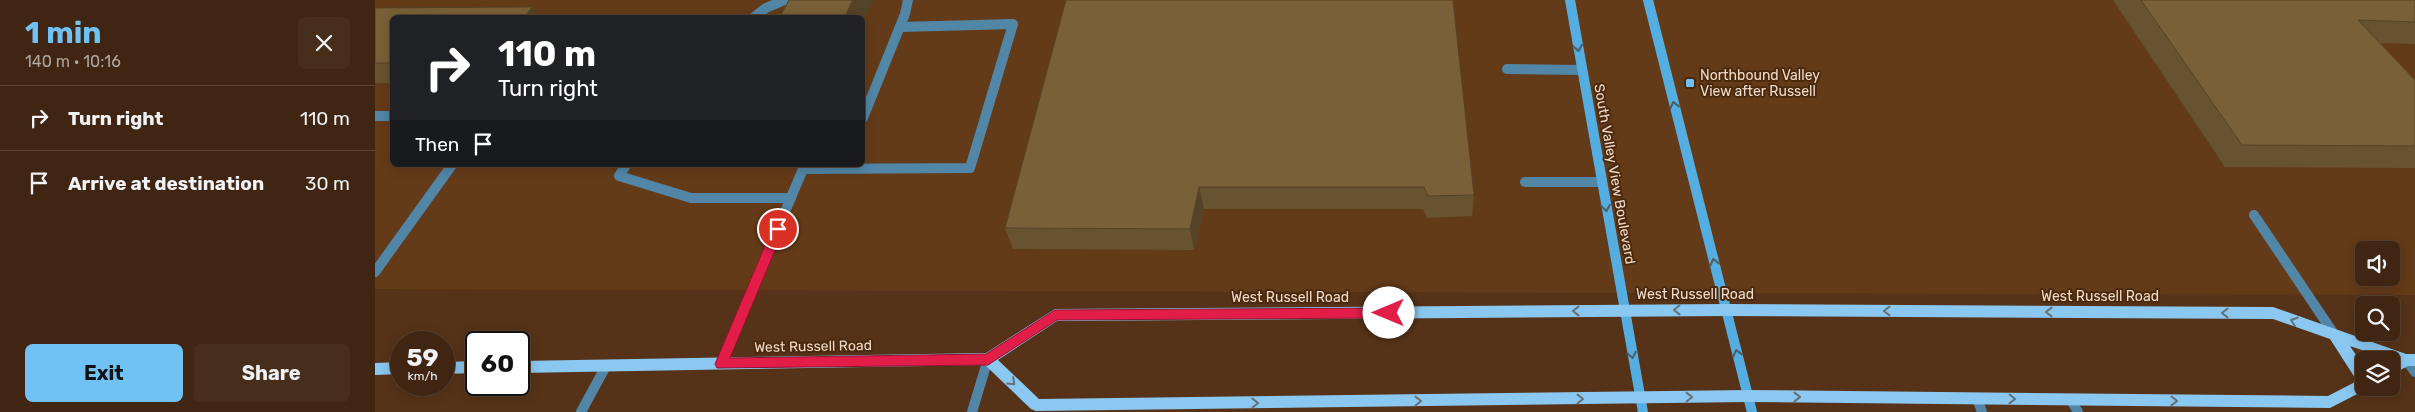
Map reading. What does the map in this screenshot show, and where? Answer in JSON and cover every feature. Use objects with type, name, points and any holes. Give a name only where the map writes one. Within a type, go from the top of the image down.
[{"type":"main road","name":"South Valley View Boulevard","points":[[1570,0],[1641,405]]},
{"type":"main road","points":[[1648,0],[1752,412]]},
{"type":"main road","name":"West Russell Road","points":[[530,367],[988,359],[1055,315],[1726,310],[2273,313],[2411,360]]},
{"type":"main road","points":[[2334,334],[2355,366]]},
{"type":"main road","points":[[988,359],[1037,405],[1206,408],[1641,405],[1748,396],[1979,405],[2074,406],[2330,402],[2355,389]]},
{"type":"main road","points":[[375,368],[390,368]]},
{"type":"lane","points":[[757,15],[766,8],[785,0]]},
{"type":"lane","points":[[865,113],[900,28],[908,0]]},
{"type":"lane","points":[[721,364],[803,169],[842,167],[970,168],[1013,24],[900,28]]},
{"type":"lane","points":[[1507,69],[1581,70]]},
{"type":"lane","points":[[375,116],[390,116]]},
{"type":"lane","points":[[375,272],[451,167]]},
{"type":"lane","points":[[625,167],[619,176],[691,198],[791,198]]},
{"type":"lane","points":[[1525,182],[1602,182]]},
{"type":"lane","points":[[2255,216],[2334,334]]},
{"type":"lane","points":[[972,412],[988,359]]},
{"type":"lane","points":[[2411,360],[2415,372]]},
{"type":"lane","points":[[581,412],[606,366]]},
{"type":"shaded area","points":[[375,0],[2415,0],[2415,295],[375,289]]},
{"type":"building","points":[[789,0],[853,0],[846,15],[781,15]]},
{"type":"building","points":[[1066,0],[1453,0],[1474,195],[1428,196],[1424,187],[1199,187],[1190,229],[1005,228]]},
{"type":"building","points":[[2141,0],[2415,0],[2415,22],[2358,20],[2415,80],[2415,146],[2242,145]]},
{"type":"building","points":[[532,7],[526,15],[390,15],[390,63],[375,63],[375,8]]},
{"type":"place","name":"Northbound Valley View after Russell","points":[[1690,83]]},
{"type":"route","points":[[778,229],[721,364],[988,359],[1055,315],[1389,313]]}]
